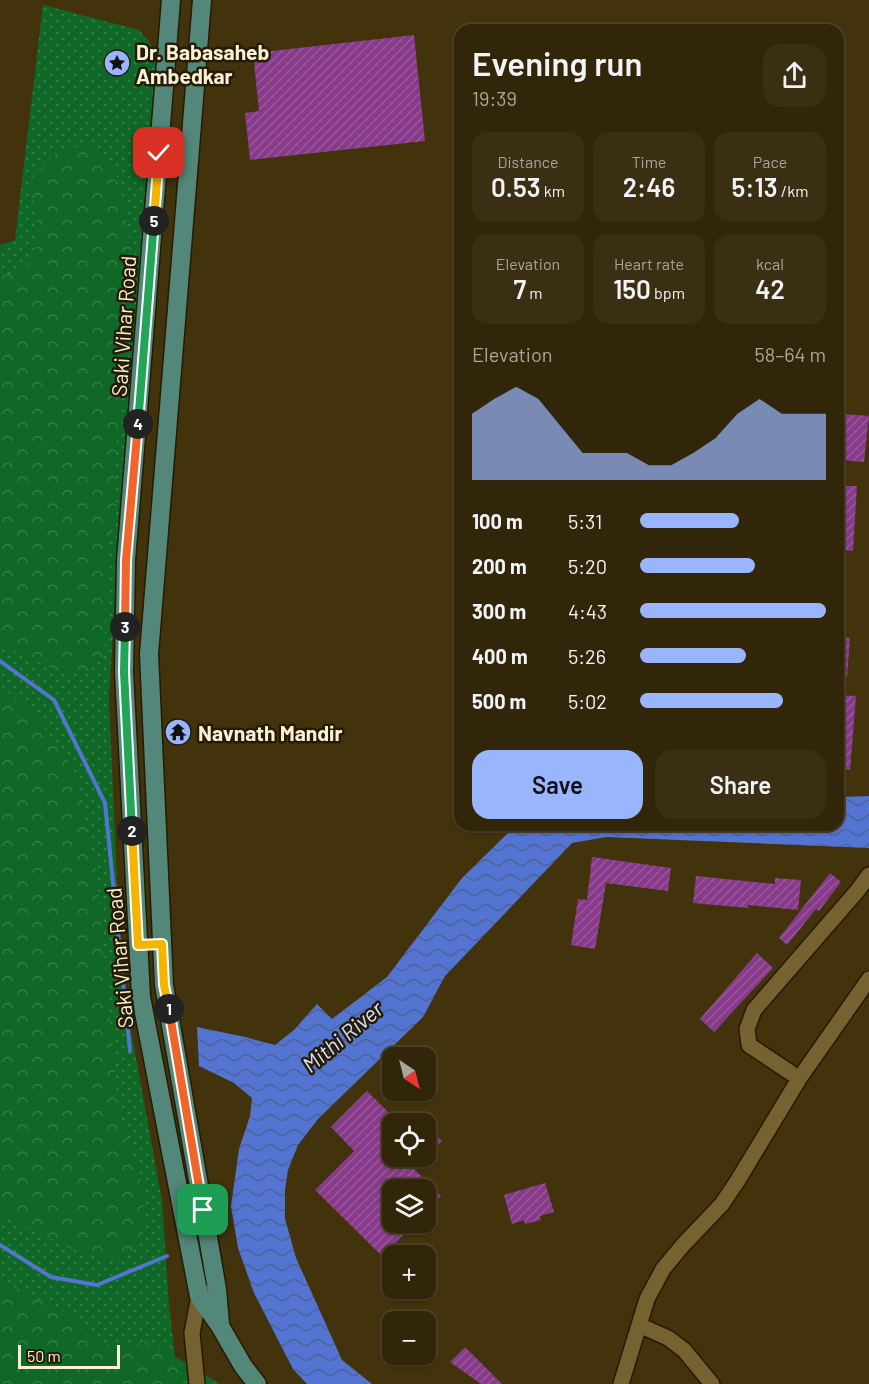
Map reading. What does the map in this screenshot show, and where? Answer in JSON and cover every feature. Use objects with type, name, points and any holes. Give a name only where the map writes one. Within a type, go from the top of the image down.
[{"type":"main road","name":"Saki Vihar Road","points":[[171,0],[126,560],[124,672],[141,997],[199,1296],[220,1326]]},
{"type":"main road","name":"Saki Vihar Road","points":[[202,0],[149,654],[164,985],[217,1289],[220,1326]]},
{"type":"main road","points":[[159,153],[189,157]]},
{"type":"main road","points":[[138,945],[162,944]]},
{"type":"main road","points":[[152,1056],[176,1053]]},
{"type":"main road","points":[[220,1326],[243,1366],[257,1384]]},
{"type":"street","points":[[791,1073],[749,1045],[747,1029],[754,1010],[858,890],[869,874]]},
{"type":"street","points":[[621,1384],[647,1299],[663,1269],[722,1204],[799,1079],[869,979]]},
{"type":"street","points":[[197,1384],[192,1333],[199,1296],[217,1289]]},
{"type":"street","points":[[639,1325],[668,1338],[684,1350],[712,1384]]},
{"type":"green space","points":[[43,5],[139,30],[170,68],[169,121],[119,521],[109,699],[121,975],[162,1201],[169,1305],[178,1384],[0,1384],[0,245],[15,240]]},
{"type":"green space","points":[[85,145],[107,159],[120,182],[133,261],[134,287],[127,311],[116,451],[116,518],[106,544],[105,655],[87,673],[61,672],[13,650],[0,638],[0,276],[12,273],[34,257],[39,232],[29,181],[58,151]]},
{"type":"green space","points":[[0,685],[37,719],[64,753],[74,771],[97,875],[118,1105],[144,1191],[142,1235],[132,1253],[113,1260],[71,1249],[0,1214]]},
{"type":"green space","points":[[0,1280],[74,1316],[86,1334],[105,1344],[127,1347],[148,1340],[220,1384],[0,1384]]},
{"type":"water","name":"Mithi River","points":[[869,796],[869,848],[606,837],[572,843],[445,976],[423,1017],[392,1047],[382,1047],[382,1057],[318,1119],[298,1145],[288,1170],[285,1190],[285,1219],[296,1258],[342,1360],[372,1384],[307,1384],[293,1369],[254,1293],[238,1248],[231,1206],[239,1149],[250,1116],[252,1098],[234,1083],[199,1066],[197,1027],[275,1045],[294,1030],[317,1004],[332,1019],[387,977],[462,878],[510,831],[844,831],[844,797]]},
{"type":"building","points":[[414,35],[425,141],[250,160],[245,113],[259,111],[253,53]]},
{"type":"building","points":[[844,414],[869,416],[864,462],[844,460]]},
{"type":"building","points":[[844,486],[857,486],[853,551],[844,550]]},
{"type":"building","points":[[844,638],[850,638],[847,677],[844,677]]},
{"type":"building","points":[[844,695],[856,696],[850,770],[844,770]]},
{"type":"building","points":[[592,857],[671,868],[668,891],[606,883],[595,949],[571,945],[578,899],[587,900]]},
{"type":"building","points":[[830,873],[841,882],[819,911],[816,909],[787,945],[779,938]]},
{"type":"building","points":[[696,876],[775,884],[775,878],[801,880],[798,910],[693,903]]},
{"type":"building","points":[[757,953],[773,968],[714,1032],[700,1019]]},
{"type":"building","points":[[367,1091],[389,1113],[382,1113],[382,1167],[416,1167],[414,1169],[424,1179],[382,1179],[382,1233],[405,1233],[393,1245],[382,1245],[382,1256],[315,1190],[354,1151],[331,1127]]},
{"type":"building","points":[[436,1135],[442,1141],[436,1147]]},
{"type":"building","points":[[545,1183],[554,1212],[540,1216],[541,1220],[525,1224],[524,1220],[512,1224],[504,1195]]},
{"type":"building","points":[[436,1191],[441,1196],[436,1201]]},
{"type":"building","points":[[465,1347],[502,1384],[481,1384],[450,1362]]},
{"type":"waterway","points":[[0,661],[54,700],[105,803],[130,1051]]},
{"type":"waterway","points":[[0,1245],[51,1277],[97,1285],[167,1256]]},
{"type":"place","name":"Dr. Babasaheb Ambedkar","points":[[117,63]]},
{"type":"place","name":"Navnath Mandir","points":[[178,732]]},
{"type":"route","points":[[159,153],[126,560],[124,672],[138,945],[162,944],[164,985],[203,1210]]}]
